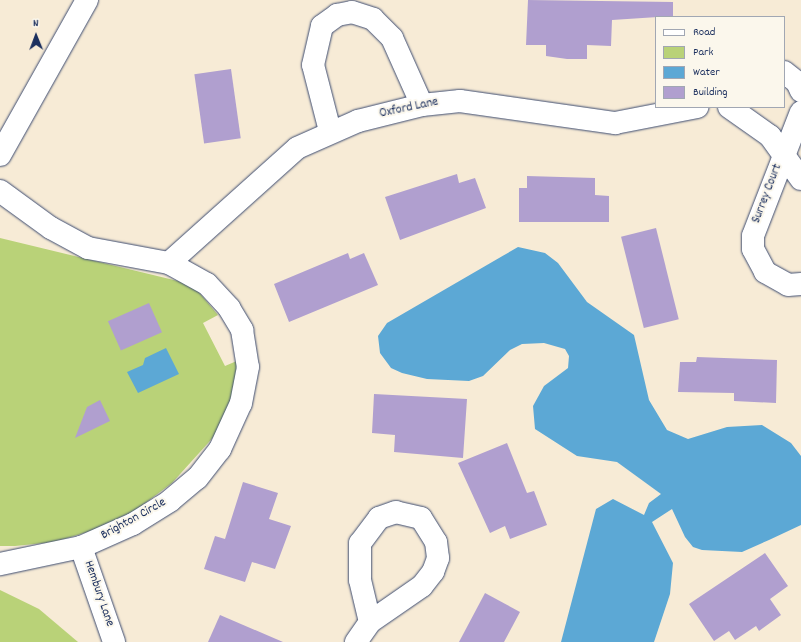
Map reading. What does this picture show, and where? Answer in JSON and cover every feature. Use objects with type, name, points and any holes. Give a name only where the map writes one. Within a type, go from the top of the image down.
[{"type":"street","points":[[0,155],[87,0]]},
{"type":"street","points":[[330,131],[313,65],[322,26],[337,15],[352,12],[373,19],[392,38],[422,105]]},
{"type":"street","points":[[785,73],[797,82],[801,91]]},
{"type":"street","name":"Oxford Lane","points":[[169,263],[281,161],[330,131],[422,105],[460,101],[487,103],[615,122],[691,108]]},
{"type":"street","points":[[730,108],[770,136],[783,152],[801,112]]},
{"type":"street","name":"Surrey Court","points":[[783,152],[801,179]]},
{"type":"street","name":"Surrey Court","points":[[783,152],[756,221],[753,249],[765,272],[777,281],[801,284]]},
{"type":"street","name":"Brighton Circle","points":[[0,191],[51,228],[88,248],[169,263],[207,284],[229,308],[242,330],[248,367],[241,403],[220,449],[184,490],[154,513],[81,547],[0,564]]},
{"type":"street","points":[[356,642],[370,622],[422,586],[433,572],[438,558],[436,542],[421,518],[396,512],[379,518],[360,543],[360,580],[370,622]]},
{"type":"street","name":"Hembury Lane","points":[[81,547],[114,642]]},
{"type":"green space","points":[[0,238],[182,282],[197,290],[218,315],[203,323],[225,366],[239,360],[232,401],[218,432],[172,483],[136,510],[91,531],[54,542],[0,546]]},
{"type":"green space","points":[[0,590],[39,609],[78,642],[0,642]]},
{"type":"water","points":[[518,247],[545,253],[558,263],[587,302],[634,335],[649,400],[667,430],[688,439],[727,427],[762,425],[791,443],[801,456],[801,525],[742,552],[702,550],[693,547],[685,537],[672,509],[652,522],[673,563],[670,594],[654,642],[561,642],[596,509],[613,499],[644,515],[649,503],[661,494],[617,462],[577,456],[535,429],[533,406],[544,386],[568,368],[569,356],[565,349],[544,343],[522,344],[510,350],[483,376],[469,381],[427,379],[402,373],[391,368],[380,353],[378,336],[387,323]]},
{"type":"water","points":[[166,348],[179,374],[138,393],[127,372],[143,365],[145,358]]},
{"type":"building","points":[[528,0],[673,2],[673,16],[612,20],[611,46],[587,45],[587,59],[567,59],[546,56],[546,45],[526,45]]},
{"type":"building","points":[[231,69],[241,138],[204,143],[194,74]]},
{"type":"building","points":[[457,174],[459,183],[475,178],[486,208],[400,240],[385,197]]},
{"type":"building","points":[[527,176],[595,178],[595,195],[609,196],[609,222],[519,222],[519,188],[527,188]]},
{"type":"building","points":[[656,228],[679,319],[644,328],[621,237]]},
{"type":"building","points":[[348,253],[350,259],[364,253],[378,285],[289,322],[274,284]]},
{"type":"building","points":[[149,303],[162,332],[121,351],[108,321]]},
{"type":"building","points":[[697,357],[777,360],[776,403],[734,401],[734,393],[678,392],[680,362],[696,362]]},
{"type":"building","points":[[374,394],[467,399],[463,458],[394,452],[395,435],[372,433]]},
{"type":"building","points":[[100,400],[110,421],[75,438],[87,407]]},
{"type":"building","points":[[507,443],[527,493],[534,491],[547,525],[510,539],[505,526],[490,533],[458,463]]},
{"type":"building","points":[[243,482],[278,493],[269,519],[291,526],[275,569],[252,562],[245,582],[204,569],[215,536],[225,539]]},
{"type":"building","points":[[765,553],[788,586],[770,599],[781,615],[759,631],[756,626],[735,640],[729,631],[714,641],[689,604]]},
{"type":"building","points":[[485,593],[520,612],[504,642],[459,642]]},
{"type":"building","points":[[220,615],[283,642],[208,642]]}]
